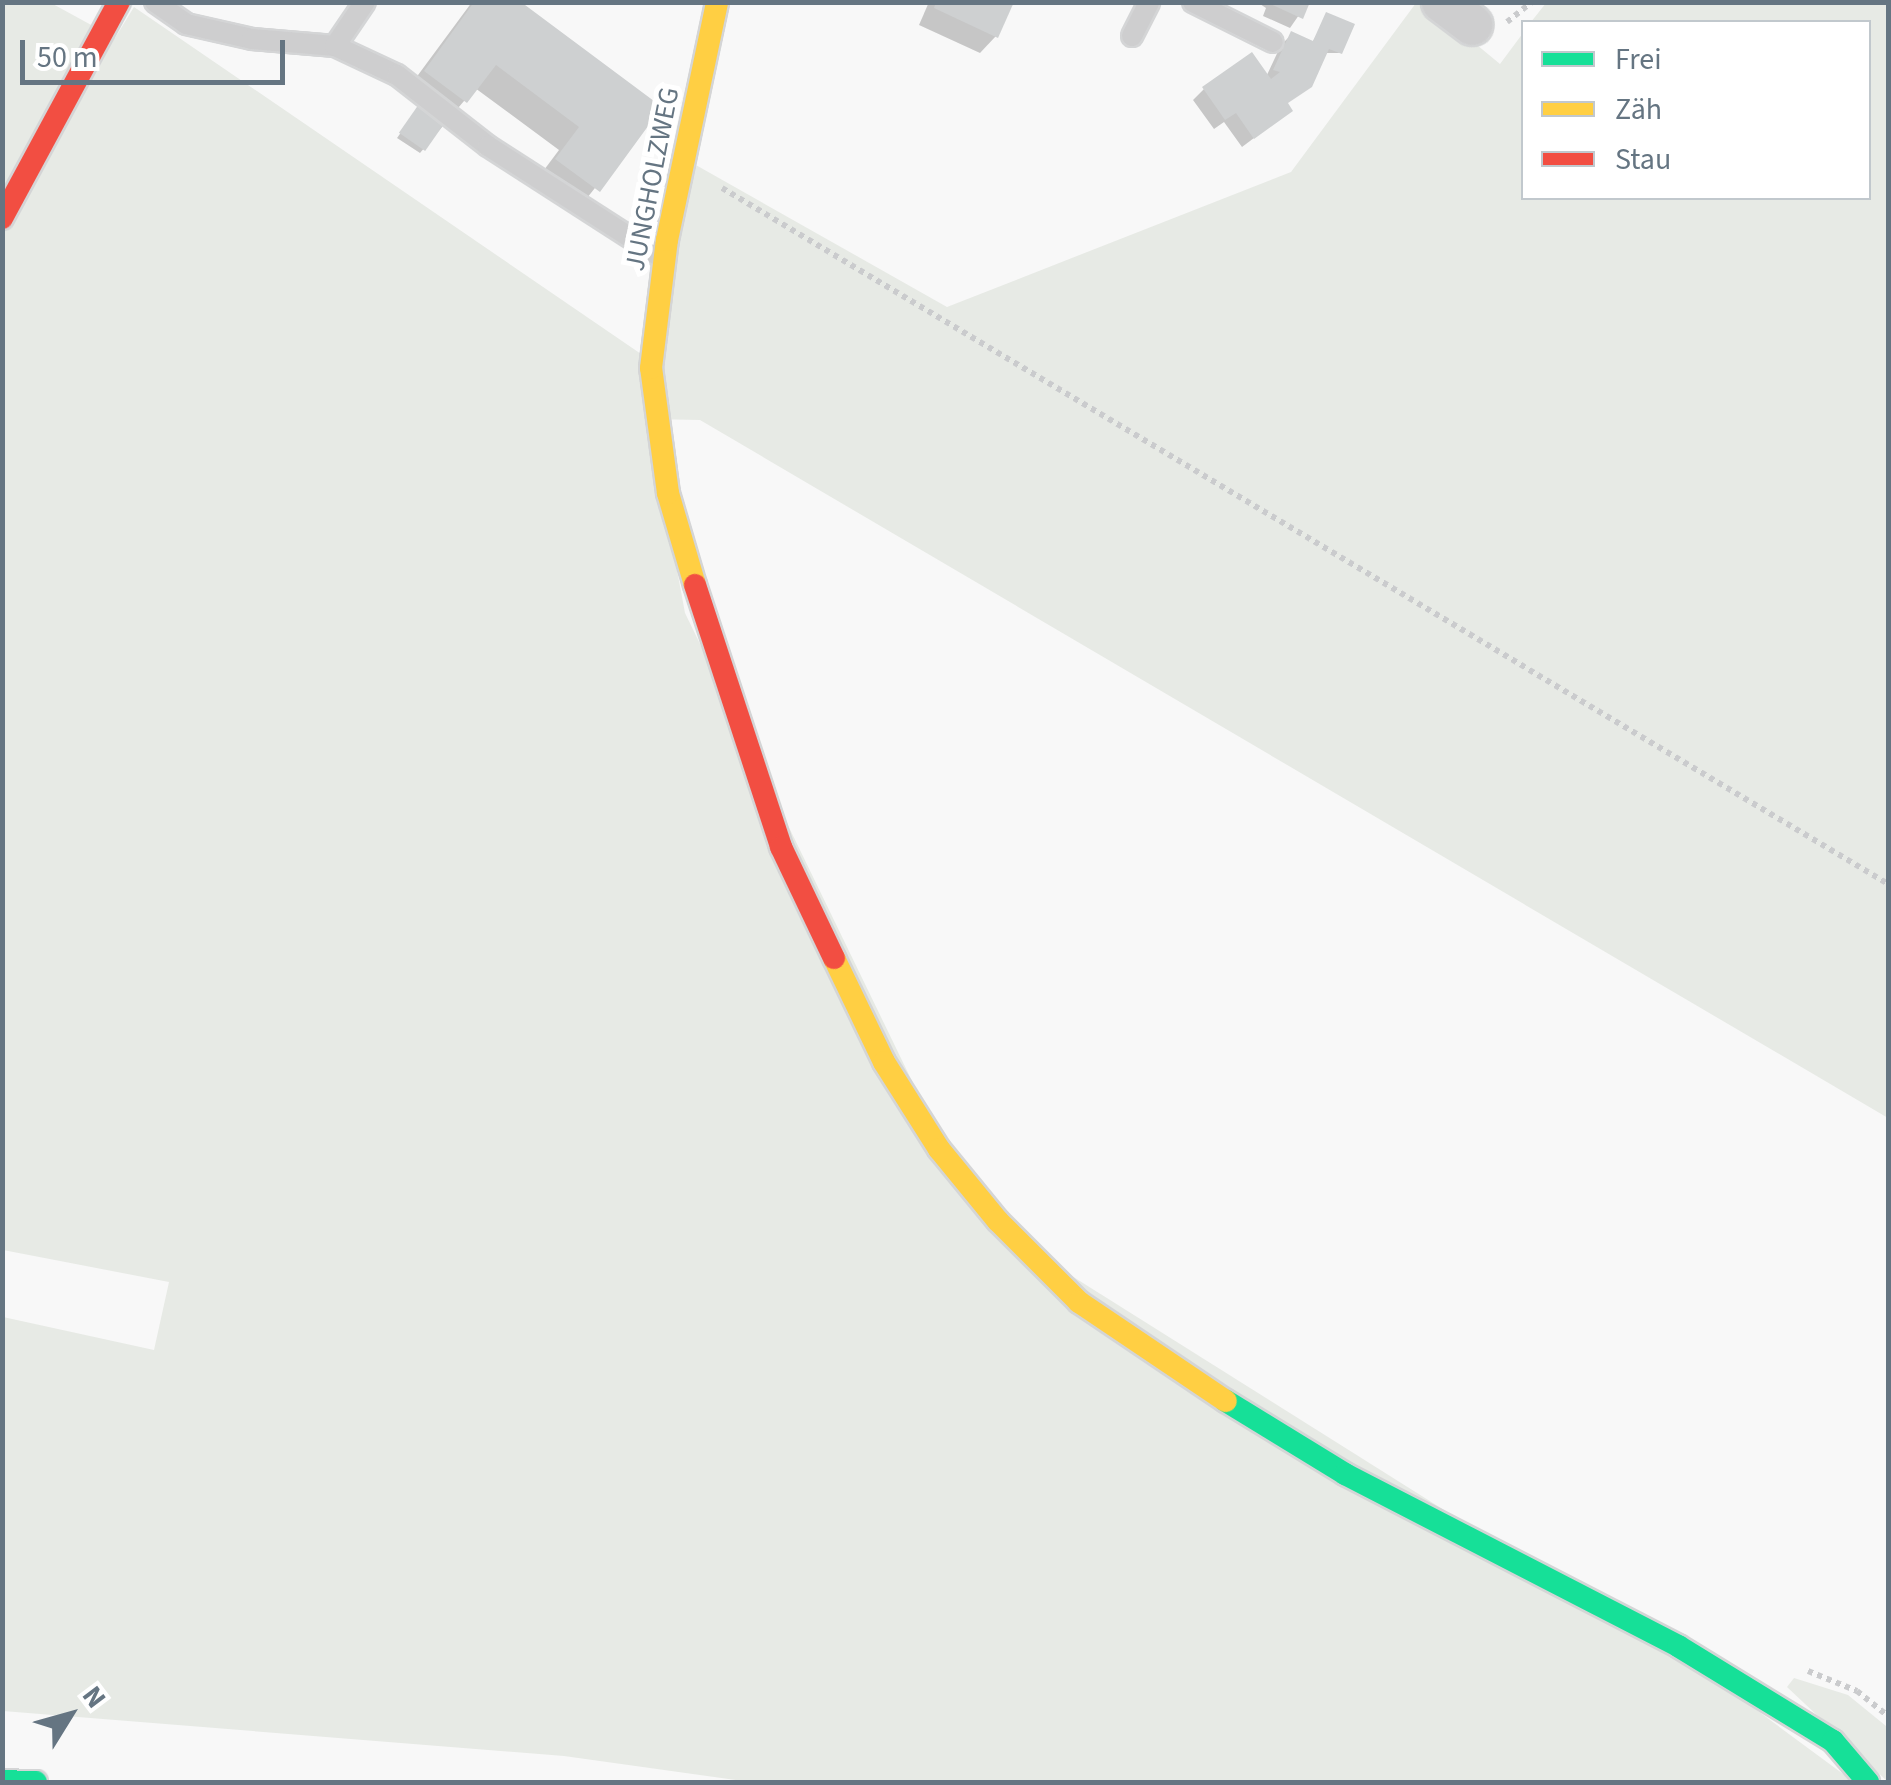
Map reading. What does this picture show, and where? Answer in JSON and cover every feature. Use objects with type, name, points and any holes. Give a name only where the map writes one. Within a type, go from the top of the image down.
[{"type":"main road","name":"JUNGHOLZWEG","points":[[718,2],[664,260],[651,368],[668,494],[740,736],[781,847],[884,1062],[939,1148],[998,1221],[1079,1302],[1156,1358],[1344,1474],[1678,1646],[1834,1741],[1868,1782]]},
{"type":"main road","points":[[2,218],[102,7]]},
{"type":"main road","points":[[2,1781],[36,1782]]},
{"type":"lane","points":[[155,2],[186,24],[252,39],[335,46],[398,75],[488,146],[664,260]]},
{"type":"lane","points":[[335,46],[366,2]]},
{"type":"lane","points":[[1132,36],[1150,2]]},
{"type":"lane","points":[[1193,2],[1273,42]]},
{"type":"path","points":[[682,164],[1888,884]]},
{"type":"shaded area","points":[[1425,2],[1500,64],[1521,36],[1521,200],[1871,200],[1871,20],[1533,20],[1546,3],[1888,3],[1888,1118],[700,420],[649,419],[685,613],[978,1217],[1724,1686],[1854,1782],[750,1782],[564,1756],[3,1711],[3,1317],[154,1350],[169,1282],[3,1250],[2,3],[51,3],[115,38],[134,7],[663,369],[687,160],[947,307],[1291,172],[1416,3]]},
{"type":"shaded area","points":[[1794,1678],[1848,1695],[1886,1726],[1888,1782],[1787,1687]]},
{"type":"building","points":[[474,2],[521,2],[662,107],[600,192],[555,159],[579,127],[496,65],[467,103],[424,71]]},
{"type":"building","points":[[936,2],[1014,2],[998,38],[934,8]]},
{"type":"building","points":[[1266,2],[1310,2],[1303,19]]},
{"type":"building","points":[[1326,12],[1355,24],[1342,54],[1329,49],[1312,87],[1288,103],[1293,111],[1254,139],[1236,113],[1225,120],[1202,87],[1252,52],[1271,79],[1280,72],[1273,70],[1291,31],[1313,41]]},
{"type":"building","points":[[419,104],[445,122],[425,151],[399,133]]},
{"type":"traffic: fast","points":[[1226,1401],[1345,1474],[1678,1646],[1833,1741],[1868,1782]]},
{"type":"traffic: fast","points":[[2,1781],[36,1782]]},
{"type":"traffic: slow","points":[[695,585],[668,493],[651,368],[667,240],[717,2]]},
{"type":"traffic: slow","points":[[834,958],[884,1062],[939,1149],[998,1221],[1079,1302],[1226,1401]]},
{"type":"traffic: jam","points":[[2,218],[119,2]]},
{"type":"traffic: jam","points":[[695,585],[781,847],[834,958]]}]
